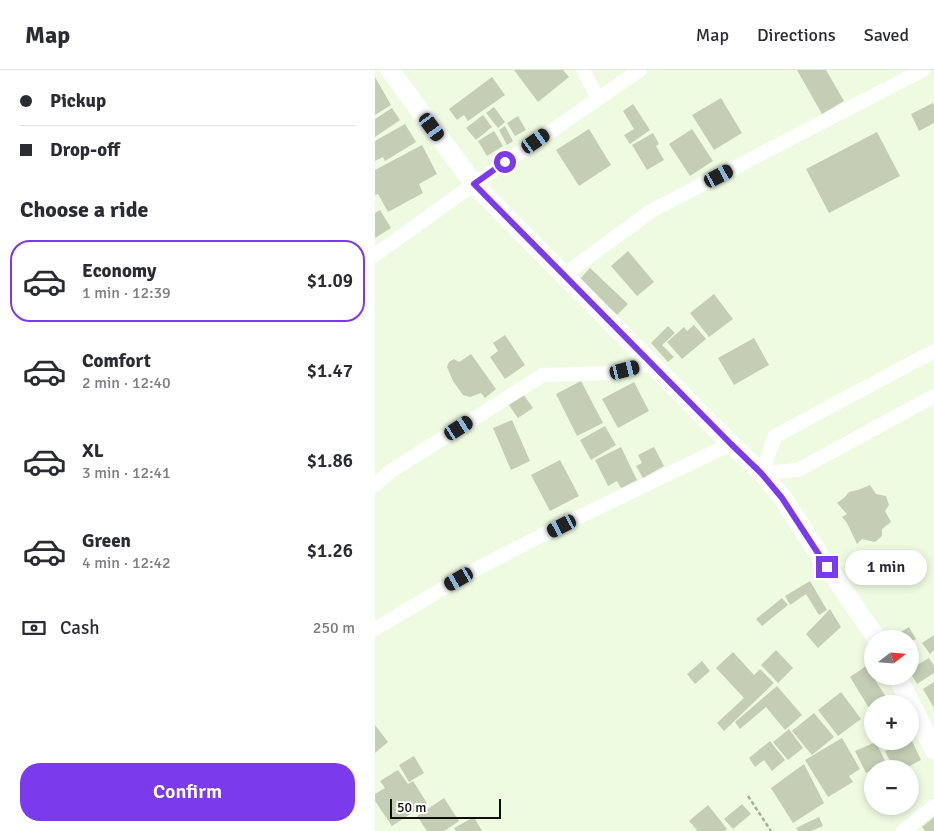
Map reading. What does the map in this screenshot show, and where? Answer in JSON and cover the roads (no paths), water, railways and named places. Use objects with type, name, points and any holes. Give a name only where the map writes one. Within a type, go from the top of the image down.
[{"type":"street","points":[[390,70],[474,184],[761,473],[782,498],[871,630]]},
{"type":"street","points":[[583,70],[598,98]]},
{"type":"street","points":[[375,254],[640,70]]},
{"type":"street","points":[[564,275],[651,212],[923,70]]},
{"type":"street","points":[[761,473],[775,436],[934,351]]},
{"type":"street","points":[[375,485],[391,471],[543,375],[611,373],[652,363]]},
{"type":"street","points":[[761,473],[798,470],[934,396]]},
{"type":"street","points":[[375,629],[476,569],[731,444]]},
{"type":"street","points":[[902,685],[934,750]]},
{"type":"street","points":[[903,831],[934,806]]}]
